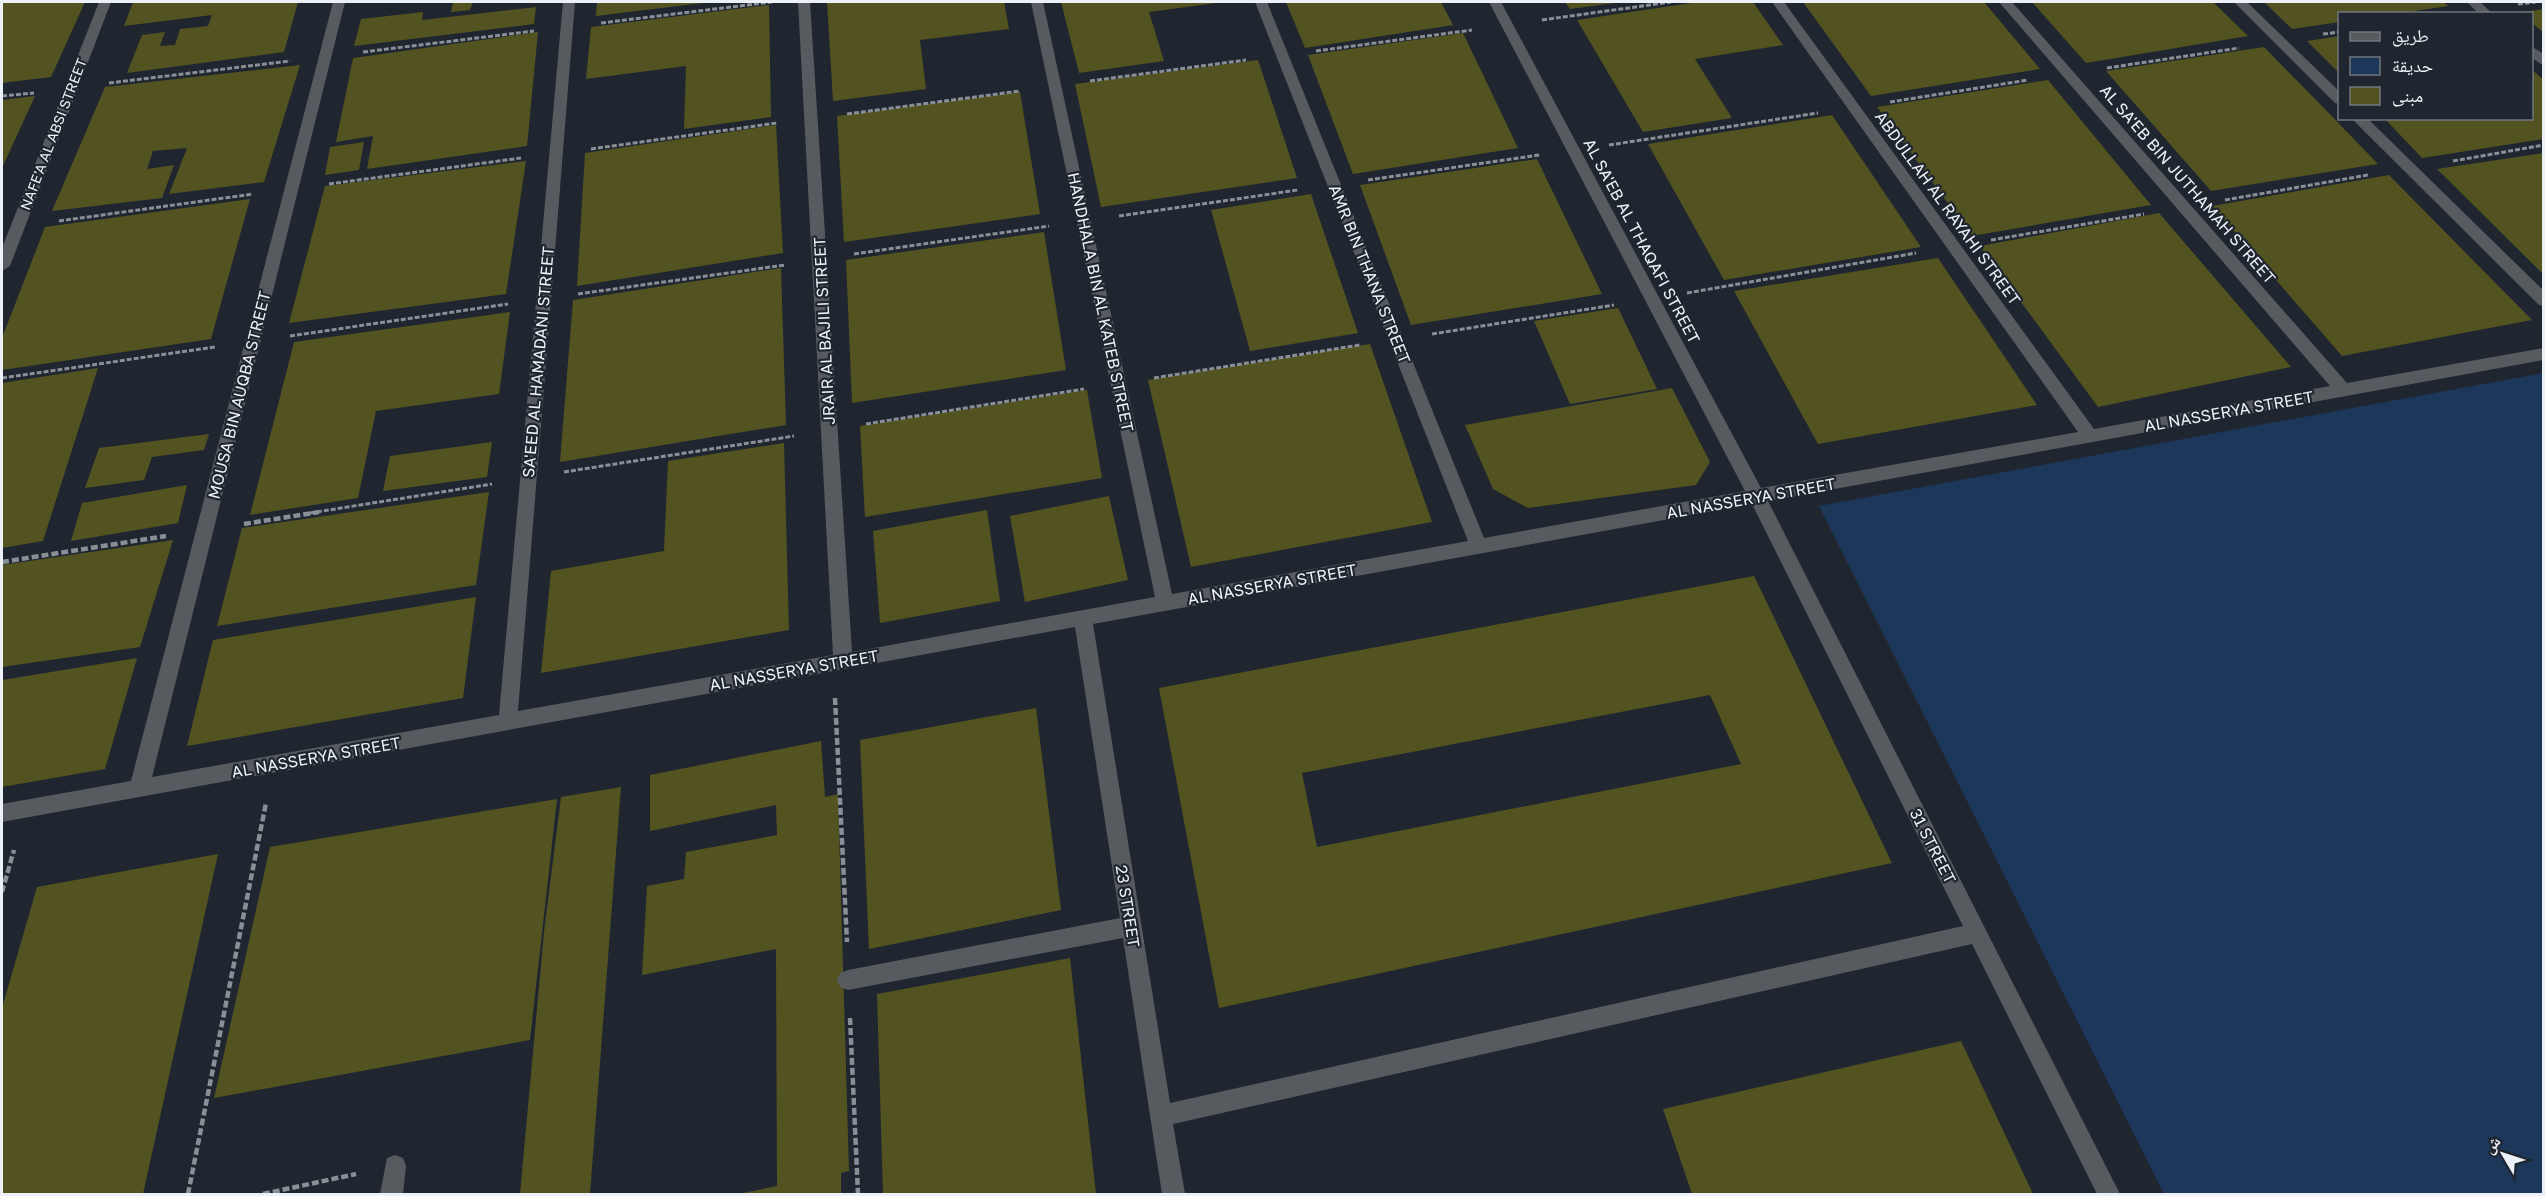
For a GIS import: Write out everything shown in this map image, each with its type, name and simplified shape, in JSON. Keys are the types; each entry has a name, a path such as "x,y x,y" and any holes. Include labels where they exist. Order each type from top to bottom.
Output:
{"street":[{"name":"NAFE'A AL ABSI STREET","path":"2,266 105,2"},
{"name":"MOUSA BIN AUQBA STREET","path":"139,789 339,2"},
{"name":"SA'EED AL HAMADANI STREET","path":"508,722 569,2"},
{"name":"JRAIR AL BAJILI STREET","path":"804,2 830,430 839,662"},
{"name":"HANDHALA BIN AL KATEB STREET","path":"1037,2 1165,603"},
{"name":"AMR BIN THANA STREET","path":"1261,2 1479,547"},
{"name":"AL SA'EB AL THAQAFI STREET","path":"1495,2 1757,496"},
{"name":"ABDULLAH AL RAYAHI STREET","path":"1778,2 2090,436"},
{"name":"AL SA'EB BIN JUTHAMAH STREET","path":"2005,2 2343,390"},
{"path":"2240,2 2338,98"},
{"path":"2473,2 2485,12"},
{"path":"2360,120 2544,301"},
{"name":"AL NASSERYA STREET","path":"2,813 2544,354"},
{"name":"31 STREET","path":"1757,496 2109,1194"},
{"name":"23 STREET","path":"1083,618 1173,1194"},
{"path":"848,980 1131,926"},
{"path":"1160,1116 1977,933"},
{"path":"391,1194 395,1166"}],"path":[{"path":"2,96 772,2"},
{"path":"2,378 1574,150 2338,32"},
{"path":"2,562 1652,298 2544,145"},
{"path":"839,662 848,980 858,1194"},
{"path":"188,1194 274,764"},
{"path":"263,1194 395,1166"}],"green space":[{"path":"2543,373 2543,1194 2164,1194 1819,506"}],"building":[{"path":"2,2 85,2 51,77 2,83"},
{"path":"133,2 298,2 284,52 127,73 142,35 165,32 160,46 175,45 180,29 208,26 212,15 124,26"},
{"path":"453,2 473,2 470,10 451,12"},
{"path":"597,2 703,2 703,3 596,16"},
{"path":"827,2 1004,2 1009,29 920,40 926,89 833,101"},
{"path":"1061,2 1216,3 1149,12 1164,61 1079,73"},
{"path":"1286,2 1441,2 1453,25 1305,48"},
{"path":"1565,2 1615,2 1615,3 1570,9"},
{"path":"1698,2 1753,2 1783,45 1695,59 1732,118 1643,132 1577,20"},
{"path":"1803,2 1984,2 2040,69 1871,96"},
{"path":"2032,2 2213,2 2248,36 2086,63"},
{"path":"2264,2 2443,2 2448,6 2408,12 2338,12 2338,22 2292,29"},
{"path":"769,5 771,117 684,129 686,66 586,79 591,27"},
{"path":"536,7 534,24 354,46 361,19 423,12 422,20"},
{"path":"2544,9 2544,33 2533,24 2533,12 2524,12"},
{"path":"538,32 527,146 367,169 373,136 336,142 353,58"},
{"path":"1463,33 1518,148 1353,174 1308,55"},
{"path":"2338,36 2338,72 2307,41"},
{"path":"2264,47 2378,164 2211,191 2106,71"},
{"path":"1258,60 1297,178 1101,207 1075,84"},
{"path":"300,65 264,182 169,194 187,148 153,151 147,169 174,165 162,198 52,211 105,87"},
{"path":"2533,71 2544,80 2544,139 2422,158 2386,120 2533,120"},
{"path":"2048,80 2151,205 1972,236 1877,107"},
{"path":"1020,92 1040,214 844,242 837,116"},
{"path":"35,96 2,168 2,100"},
{"path":"1832,115 1921,247 1724,280 1648,144"},
{"path":"776,125 783,253 577,286 585,153"},
{"path":"364,142 359,170 325,175 330,147"},
{"path":"2544,153 2544,275 2437,169"},
{"path":"1537,159 1602,294 1411,325 1360,185"},
{"path":"526,161 506,294 289,323 325,186"},
{"path":"2389,175 2532,320 2342,356 2212,206"},
{"path":"1311,194 1358,333 1250,351 1211,210"},
{"path":"250,199 211,339 2,370 2,338 45,227"},
{"path":"2159,213 2291,367 2098,407 1980,246"},
{"path":"1044,232 1066,370 852,403 846,260"},
{"path":"1938,258 2037,405 1818,444 1734,291"},
{"path":"781,268 786,425 560,462 573,300"},
{"path":"1618,308 1657,389 1570,404 1534,321"},
{"path":"510,312 499,394 376,411 358,498 250,515 294,342"},
{"path":"1370,344 1432,522 1191,567 1148,380"},
{"path":"98,368 43,541 2,548 2,383"},
{"path":"1672,388 1710,462 1696,485 1528,508 1493,489 1465,425"},
{"path":"1087,390 1102,478 865,517 860,426"},
{"path":"209,434 204,450 152,457 144,480 85,488 99,448"},
{"path":"492,442 487,477 383,491 390,456"},
{"path":"784,443 789,630 541,673 551,571 664,551 668,461"},
{"path":"187,485 178,523 71,541 82,503"},
{"path":"489,492 476,585 217,626 242,528"},
{"path":"1109,496 1128,580 1025,602 1010,516"},
{"path":"987,510 1000,601 880,623 873,531"},
{"path":"173,540 140,647 2,667 2,565"},
{"path":"1754,576 1892,863 1219,1008 1159,688","holes":["1710,695 1741,764 1317,847 1302,773"]},
{"path":"476,597 463,698 187,746 213,640"},
{"path":"137,658 105,769 2,787 2,680"},
{"path":"1036,708 1061,910 869,949 860,740"},
{"path":"821,741 825,797 838,794 849,1171 841,1173 841,1194 738,1194 777,1186 776,949 642,975 647,886 684,879 686,852 777,835 776,805 650,831 650,775"},
{"path":"621,787 590,1194 520,1194 544,932 561,797"},
{"path":"557,799 530,1040 214,1098 270,847"},
{"path":"218,854 143,1194 2,1194 2,1008 37,887"},
{"path":"1070,958 1096,1194 883,1194 877,994"},
{"path":"1961,1041 2033,1194 1692,1194 1663,1109"}]}
